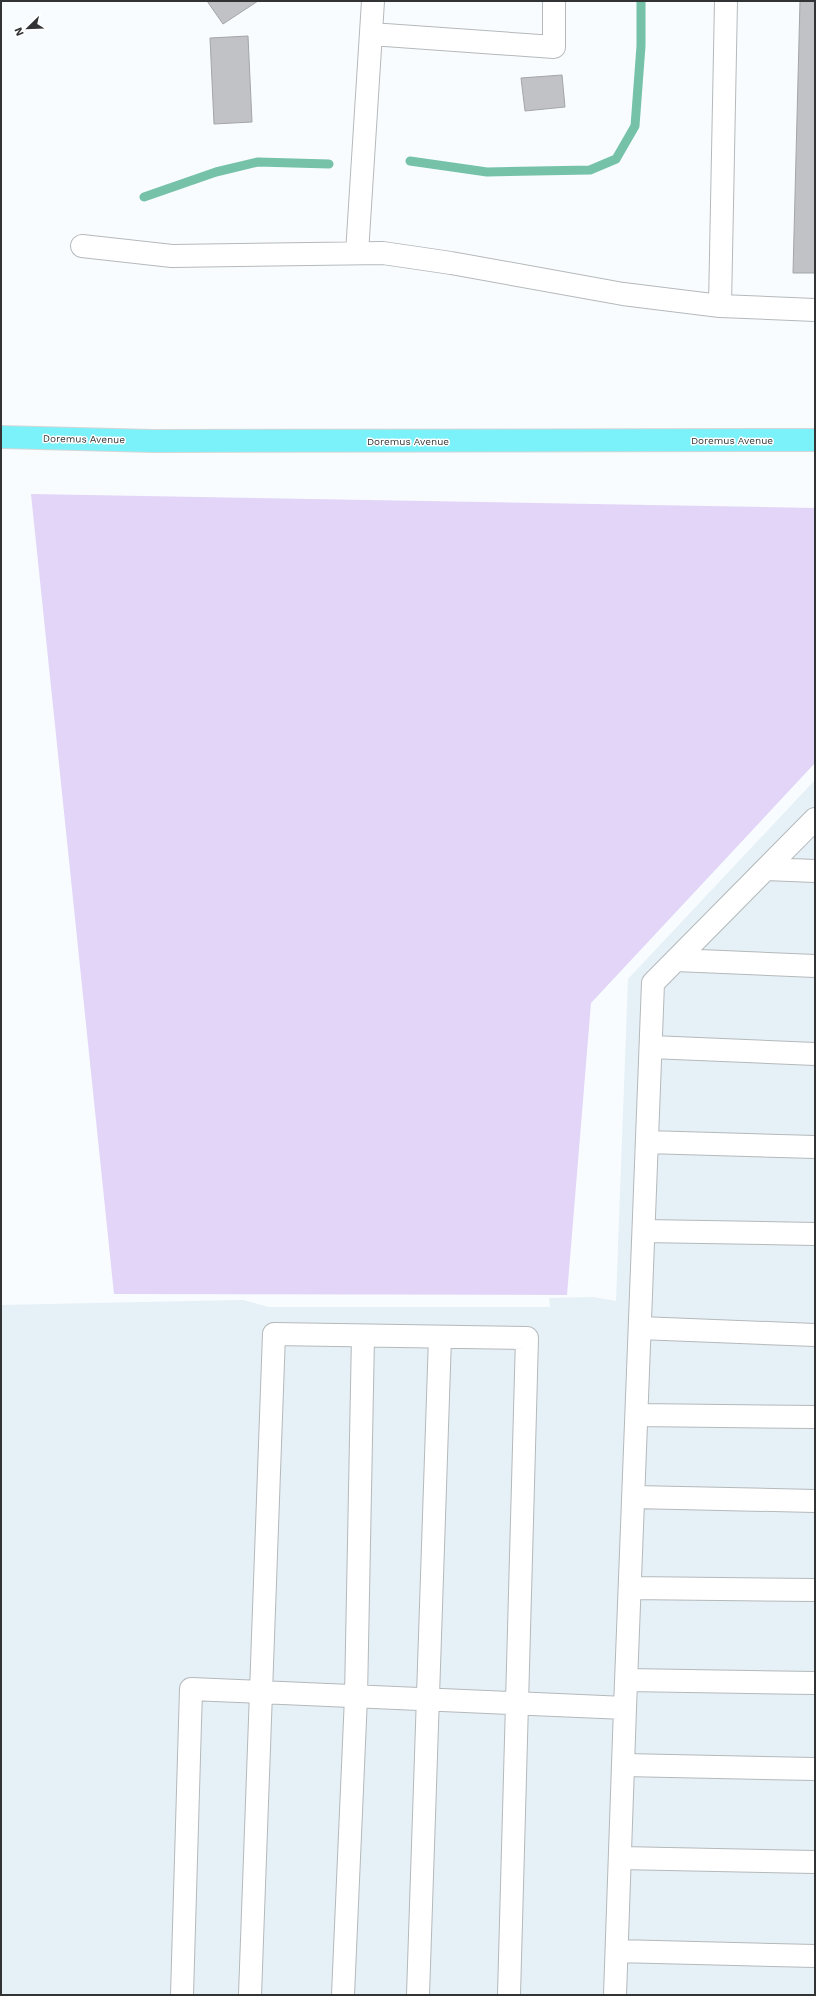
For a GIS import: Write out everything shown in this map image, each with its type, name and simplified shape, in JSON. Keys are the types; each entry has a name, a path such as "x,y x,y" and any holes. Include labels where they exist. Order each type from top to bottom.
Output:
{"main road":[{"name":"Doremus Avenue","path":"1,437 153,441 815,440"}],"lane":[{"path":"357,253 362,144 373,1"},
{"path":"371,34 554,47 554,1"},
{"path":"720,306 726,1"},
{"path":"82,246 172,256 383,253 451,263 623,294 720,306 815,310"},
{"path":"615,1995 653,983 815,819"},
{"path":"766,869 815,871"},
{"path":"676,960 815,966"},
{"path":"651,1047 815,1054"},
{"path":"647,1142 815,1147"},
{"path":"644,1231 815,1234"},
{"path":"640,1328 815,1334"},
{"path":"250,1995 274,1334 527,1338 509,1995"},
{"path":"343,1995 356,1697 363,1336"},
{"path":"418,1995 440,1337"},
{"path":"637,1415 815,1418"},
{"path":"634,1496 815,1501"},
{"path":"630,1588 815,1590"},
{"path":"627,1680 815,1683"},
{"path":"182,1995 191,1689 625,1708"},
{"path":"624,1765 815,1770"},
{"path":"620,1858 815,1862"},
{"path":"617,1951 815,1956"}],"shaded area":[{"path":"31,494 815,508 815,763 591,1003 567,1295 114,1294"},
{"path":"815,780 815,1995 1,1995 1,1305 243,1300 269,1307 550,1307 549,1298 593,1297 616,1301 628,979"}],"building":[{"path":"207,1 258,1 223,24"},
{"path":"800,1 815,1 815,273 793,273"},
{"path":"248,36 252,122 214,124 210,38"},
{"path":"562,75 565,107 525,111 521,78"}],"waterway":[{"path":"410,161 487,172 590,170 616,159 635,126 641,46 641,1"},
{"path":"144,197 216,172 258,162 329,164"}]}
